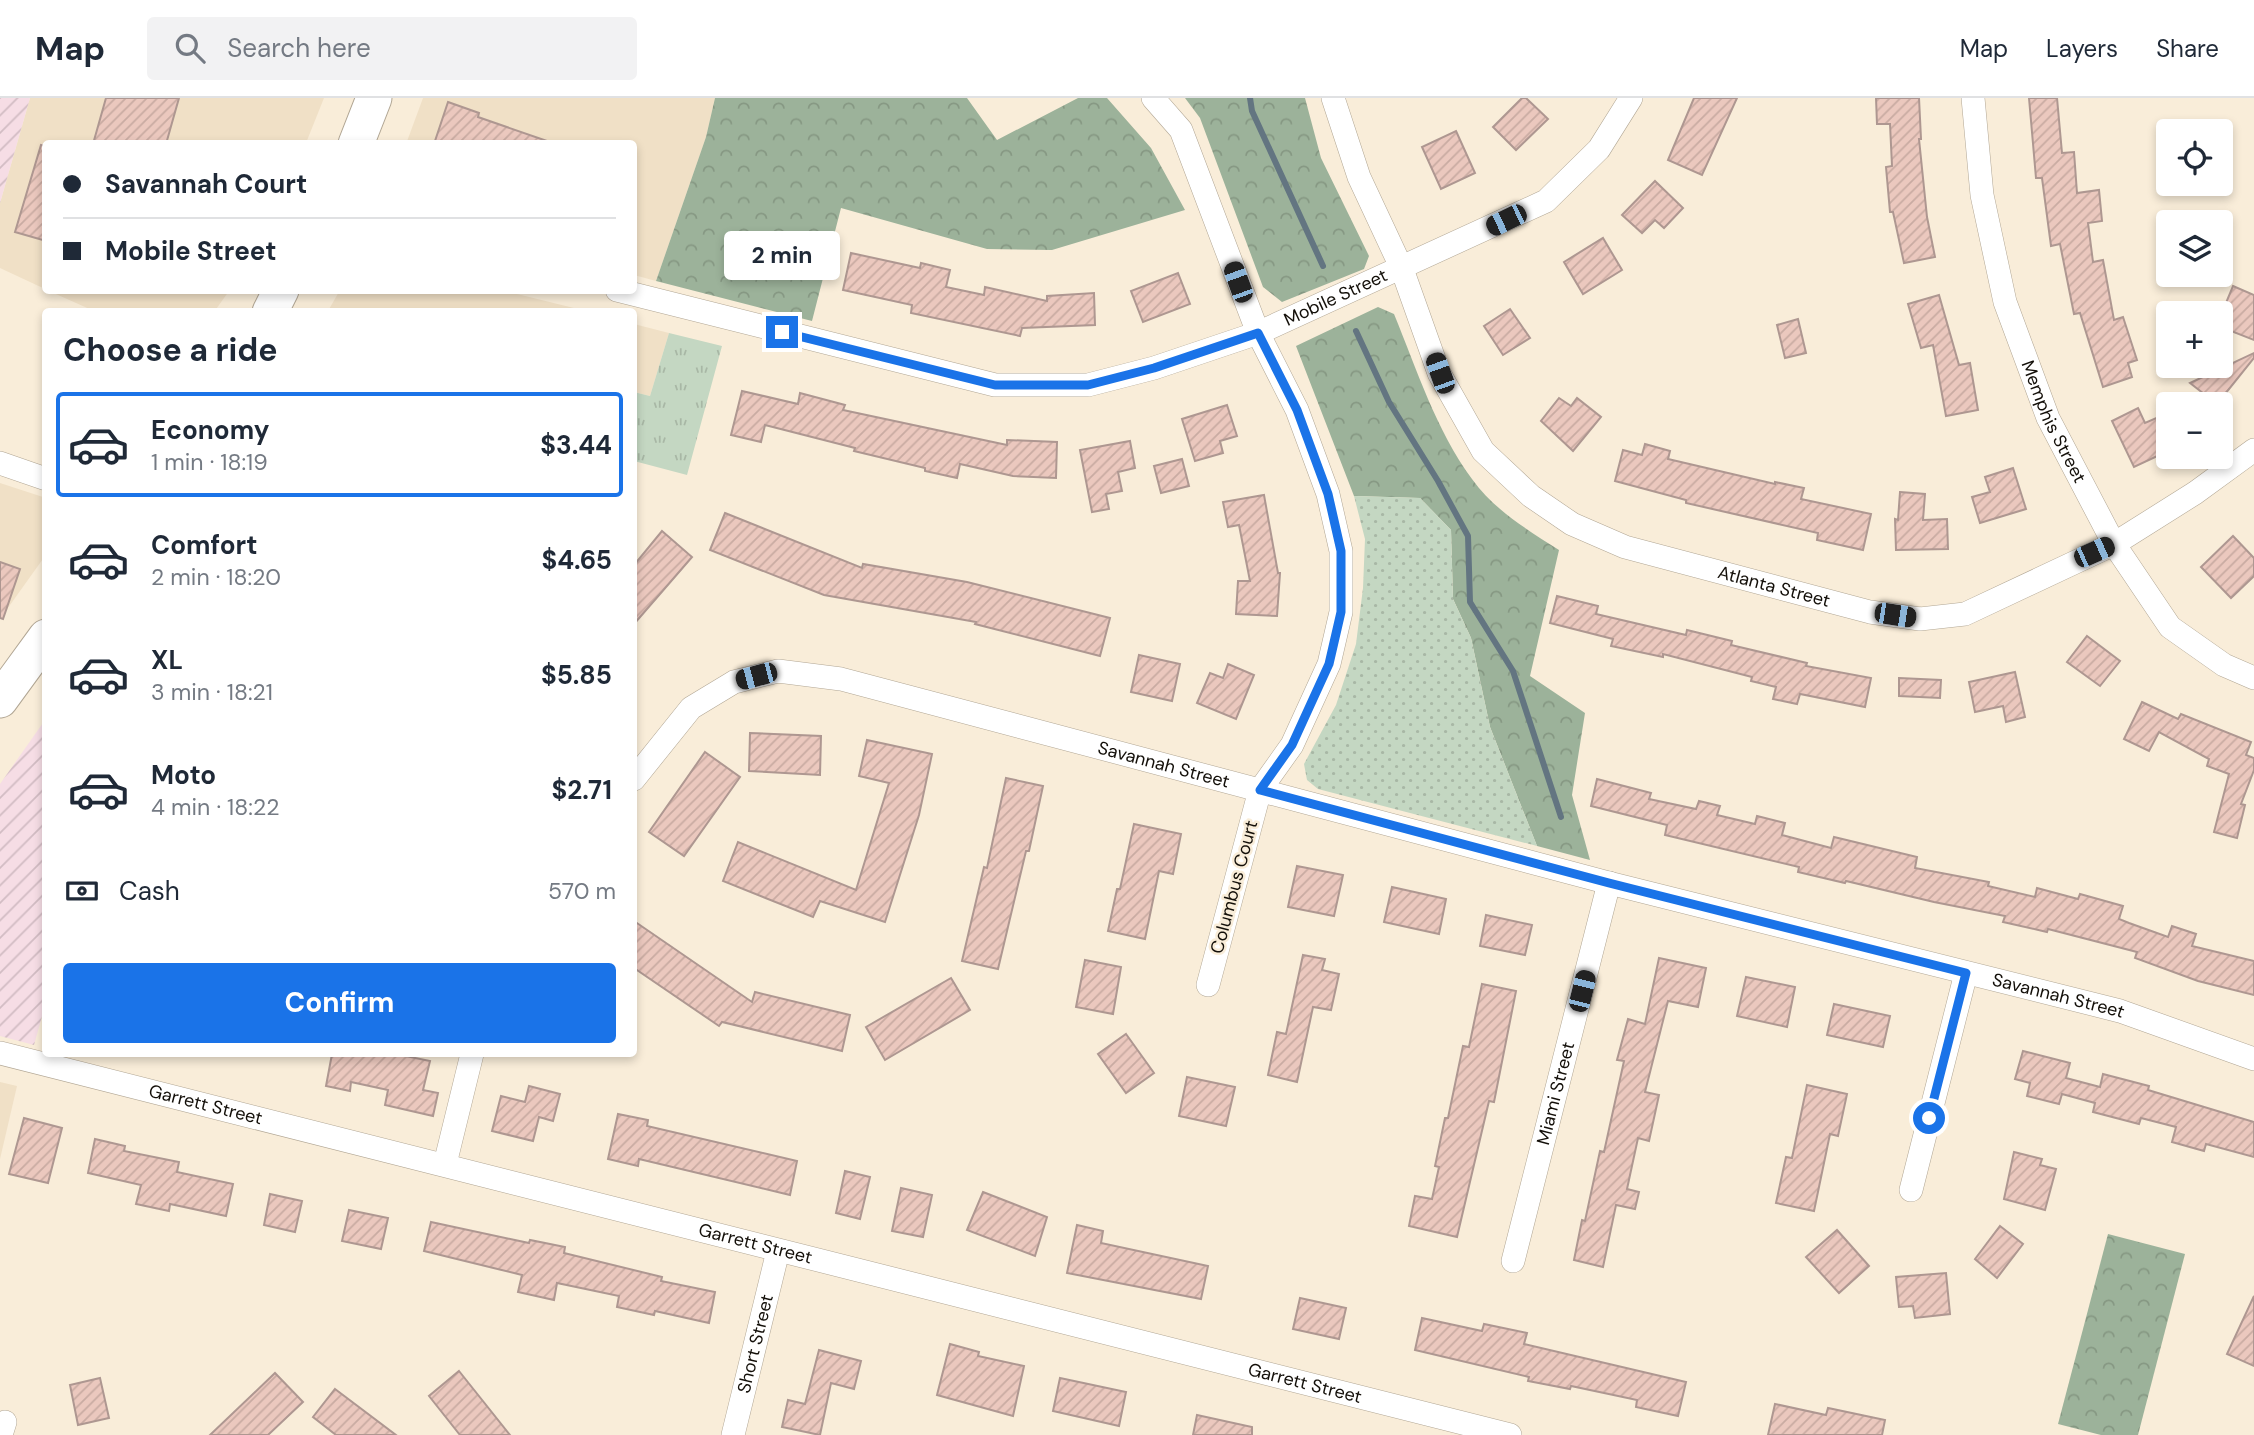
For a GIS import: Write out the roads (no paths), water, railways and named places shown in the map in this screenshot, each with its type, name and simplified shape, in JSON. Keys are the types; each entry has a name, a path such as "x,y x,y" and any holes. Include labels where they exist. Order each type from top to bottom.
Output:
{"main road":[{"path":"358,140 374,98"},
{"path":"0,700 42,642"}],"street":[{"path":"1153,98 1181,130 1258,333 1297,410 1328,494 1341,551 1341,612 1329,664 1292,745 1260,790"},
{"name":"Atlanta Street","path":"1334,98 1359,177 1402,269 1440,373 1483,451 1531,496 1572,524 1625,547 1870,612 1920,619 1965,614 2114,544 2195,494 2254,450"},
{"name":"Mobile Street","path":"633,294 995,385 1088,385 1154,368 1258,333 1546,201 1599,149 1632,98"},
{"name":"Memphis Street","path":"1973,98 1982,195 2006,302 2048,418 2114,544 2170,627 2224,665 2254,678"},
{"path":"0,463 42,479"},
{"name":"Savannah Street","path":"637,775 691,708 734,682 778,671 841,679 1609,883 2120,1011 2254,1059"},
{"name":"Columbus Court","path":"1208,985 1260,790"},
{"name":"Miami Street","path":"1513,1261 1609,883"},
{"path":"1911,1190 1966,973"},
{"name":"Garrett Street","path":"0,1053 1510,1435"},
{"path":"445,1164 471,1057"},
{"name":"Short Street","path":"733,1435 778,1251"}],"waterway":[{"path":"1250,98 1252,111 1323,266"},
{"path":"1356,331 1389,402 1468,536 1470,602 1513,671 1561,817"}]}
